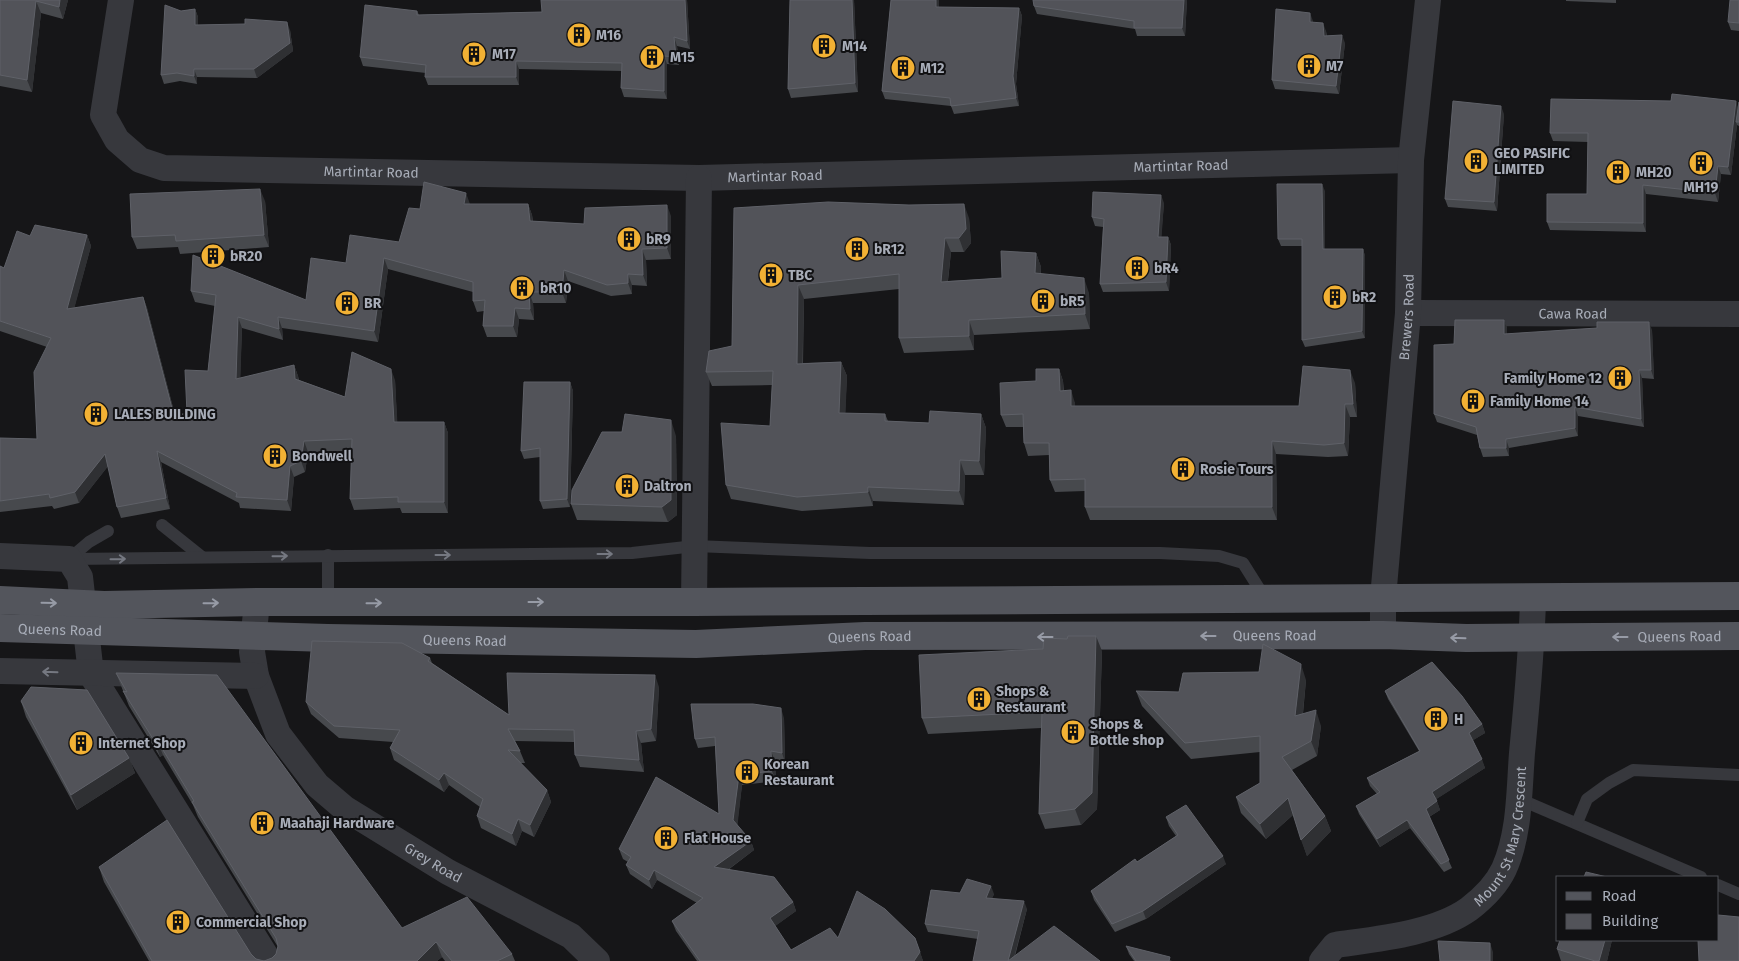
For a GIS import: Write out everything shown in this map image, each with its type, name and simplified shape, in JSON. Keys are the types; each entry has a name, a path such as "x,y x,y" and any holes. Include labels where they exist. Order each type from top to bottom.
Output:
{"main road":[{"name":"Queens Road","path":"0,600 104,605 257,602 694,602 1739,596"},
{"name":"Queens Road","path":"0,628 253,636 696,644 865,636 1383,635 1466,638 1739,636"}],"street":[{"name":"Martintar Road","path":"121,0 103,115 117,140 140,160 164,168 699,178 1411,160"},
{"name":"Brewers Road","path":"1383,635 1384,598 1408,314 1411,160 1428,0"},
{"path":"694,602 699,178"},
{"name":"Cawa Road","path":"1408,314 1739,314"},
{"path":"0,556 69,559 80,577 91,674 269,961"},
{"name":"Mount St Mary Crescent","path":"1322,961 1334,945 1378,939 1440,924 1469,909 1490,890 1503,871 1516,830 1532,637 1533,598"},
{"name":"Grey Road","path":"257,602 252,652 256,676 278,734 317,785 344,808 448,872 571,936 597,961"},
{"path":"0,671 256,676"}],"lane":[{"path":"162,525 202,557"},
{"path":"69,559 89,542 108,531"},
{"path":"69,559 632,553 695,546 870,553 1151,553 1219,556 1243,563 1266,598"},
{"path":"328,555 328,603"},
{"path":"1577,824 1587,800 1609,783 1633,770 1739,776"},
{"path":"1519,799 1699,876"},
{"path":"1719,885 1739,894"}],"building":[{"path":"0,0 60,0 59,7 36,1 27,80 0,75"},
{"path":"541,0 685,0 687,41 674,37 676,57 664,56 664,91 621,88 622,63 516,61 516,77 425,77 426,65 360,57 365,5 417,11 417,15 542,12"},
{"name":"M14","path":"790,0 852,0 855,83 788,89"},
{"path":"891,0 936,0 936,7 1019,8 1013,76 1016,98 951,106 950,98 882,91"},
{"path":"1033,0 1184,0 1182,28 1134,28 1134,21 1034,6"},
{"path":"1730,0 1739,0 1739,23 1728,22"},
{"path":"165,5 181,11 195,9 195,25 245,24 245,19 287,22 290,43 254,69 194,69 194,76 177,73 161,75"},
{"name":"M7","path":"1276,9 1310,13 1310,22 1323,23 1324,36 1342,35 1336,86 1272,80"},
{"path":"1672,94 1736,101 1728,167 1718,166 1715,193 1643,185 1643,223 1547,222 1547,194 1587,194 1588,133 1550,133 1551,99 1671,101"},
{"name":"GEO PASIFIC LIMITED","path":"1453,101 1501,106 1494,202 1445,199"},
{"path":"1739,102 1739,122 1736,122"},
{"path":"424,182 466,193 464,204 528,204 530,221 584,224 585,208 667,205 667,248 642,249 643,275 628,274 628,283 607,285 564,270 562,292 529,292 530,309 515,308 513,326 483,326 485,300 473,301 473,282 384,258 374,331 278,317 279,329 238,317 236,379 294,365 295,379 345,397 352,352 391,369 394,422 444,422 444,502 398,502 398,497 350,499 352,439 304,441 301,461 290,466 287,500 236,497 237,493 157,451 166,498 117,507 105,454 75,492 50,498 49,494 0,501 0,438 37,439 34,372 51,338 0,321 0,266 4,268 17,231 30,236 35,225 87,235 67,309 143,297 174,416 187,413 185,370 208,371 216,295 191,291 193,255 306,300 311,258 346,263 350,235 399,242 409,208 420,209"},
{"path":"1277,184 1322,184 1323,249 1363,249 1362,331 1302,340 1302,239 1278,239"},
{"path":"260,189 264,235 176,241 175,235 132,237 130,194"},
{"name":"bR4","path":"1093,192 1161,195 1158,237 1168,237 1166,282 1100,284 1104,219 1092,217"},
{"path":"828,202 909,205 964,204 966,229 959,238 945,238 941,282 1002,278 1001,251 1036,253 1035,273 1084,278 1085,314 969,320 969,336 899,338 899,274 798,285 797,364 841,362 839,413 885,414 885,421 929,423 930,411 981,414 979,461 960,460 959,491 868,487 868,492 797,497 726,485 721,423 770,426 773,371 706,372 709,351 732,346 734,208"},
{"path":"1455,320 1504,320 1504,334 1597,328 1597,322 1649,322 1651,370 1639,370 1641,419 1575,407 1575,428 1506,439 1506,448 1480,448 1476,427 1434,414 1434,345 1454,344"},
{"path":"1303,366 1350,370 1353,404 1345,404 1344,443 1324,445 1272,441 1272,507 1085,507 1085,479 1050,480 1049,443 1024,443 1023,414 1001,415 1000,383 1036,381 1036,369 1059,369 1060,391 1071,390 1071,406 1299,406"},
{"path":"524,382 570,382 567,499 540,501 540,448 521,451"},
{"name":"Daltron","path":"625,414 671,420 671,500 662,507 571,504 572,490 602,432 622,432"},
{"path":"1068,636 1096,636 1092,793 1075,809 1039,814 1042,712 922,718 919,655 1043,649 1044,638 1067,639"},
{"path":"312,641 402,643 430,658 428,661 509,715 507,673 655,675 651,729 636,731 639,760 575,755 574,730 508,729 520,751 508,750 547,790 530,825 518,819 512,834 477,816 483,799 444,773 439,780 390,748 400,730 334,726 306,702"},
{"path":"1263,644 1301,664 1295,716 1316,710 1311,741 1282,757 1325,816 1301,840 1288,798 1260,824 1236,797 1260,783 1260,736 1185,743 1136,691 1179,692 1183,673 1259,672"},
{"path":"1432,662 1462,696 1482,724 1469,733 1482,759 1432,792 1437,801 1426,809 1449,860 1441,864 1407,820 1377,839 1356,806 1380,792 1367,778 1420,751 1385,691"},
{"name":"Maahaji Hardware","path":"116,673 217,675 402,928 467,897 512,954 497,961 452,961 436,942 417,961 264,961 276,954 278,946 276,938 192,802 194,801 157,740 155,742 123,691 127,692"},
{"name":"Internet Shop","path":"31,687 87,690 129,758 71,795 21,701"},
{"path":"691,704 753,704 781,708 782,753 771,751 772,771 739,775 733,820 751,841 714,867 774,877 793,902 770,918 791,950 830,928 838,938 857,891 885,909 915,938 920,952 914,961 700,961 672,921 703,898 654,870 649,880 626,865 631,857 619,849 656,777 719,814 715,737 695,739"},
{"path":"1186,805 1223,856 1143,911 1112,924 1091,891 1135,859 1137,862 1178,835 1166,817"},
{"name":"Commercial Shop","path":"167,820 251,954 256,959 264,961 152,961 99,867"},
{"path":"1586,872 1603,876 1584,876"},
{"path":"967,879 991,886 986,898 1024,901 1008,961 973,961 979,931 925,924 931,890 960,893"},
{"path":"1719,915 1739,917 1739,961 1699,961 1698,941 1719,941"},
{"path":"1054,926 1100,961 1008,961"},
{"path":"1438,941 1490,943 1490,961 1440,961"},
{"path":"1560,941 1605,941 1599,961 1557,949"},
{"path":"1126,946 1170,957 1169,961 1136,961"}],"place":[{"name":"M16","path":"579,35"},
{"name":"M14","path":"824,46"},
{"name":"M17","path":"474,54"},
{"name":"M15","path":"652,57"},
{"name":"M7","path":"1309,66"},
{"name":"M12","path":"903,68"},
{"name":"GEO PASIFIC LIMITED","path":"1476,161"},
{"name":"MH19","path":"1701,163"},
{"name":"MH20","path":"1618,172"},
{"name":"bR9","path":"629,239"},
{"name":"bR12","path":"857,249"},
{"name":"bR20","path":"213,256"},
{"name":"bR4","path":"1137,268"},
{"name":"TBC","path":"771,275"},
{"name":"bR10","path":"522,288"},
{"name":"bR2","path":"1335,297"},
{"name":"bR5","path":"1043,301"},
{"name":"BR","path":"347,303"},
{"name":"Family Home 12","path":"1620,378"},
{"name":"Family Home 14","path":"1473,401"},
{"name":"LALES BUILDING","path":"96,414"},
{"name":"Bondwell","path":"275,456"},
{"name":"Rosie Tours","path":"1183,469"},
{"name":"Daltron","path":"627,486"},
{"name":"Shops & Restaurant","path":"979,699"},
{"name":"H","path":"1436,719"},
{"name":"Shops & Bottle shop","path":"1073,732"},
{"name":"Internet Shop","path":"81,743"},
{"name":"Korean Restaurant","path":"747,772"},
{"name":"Maahaji Hardware","path":"262,823"},
{"name":"Flat House","path":"666,838"},
{"name":"Commercial Shop","path":"178,922"}]}
